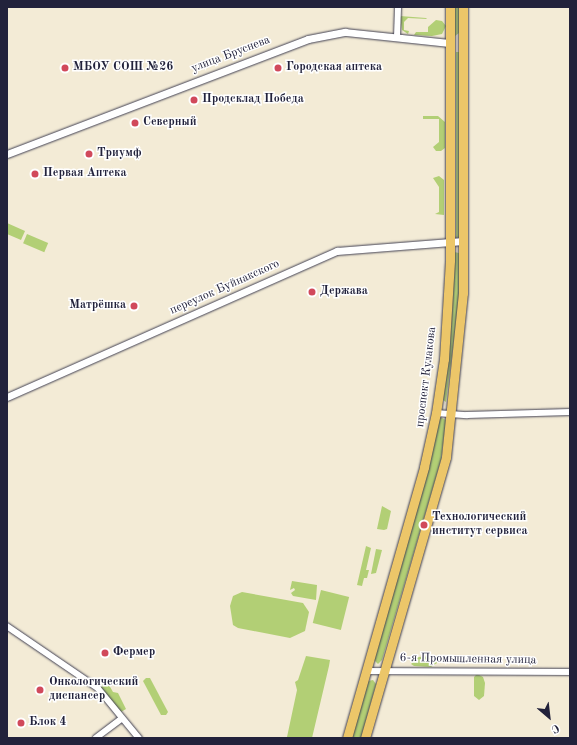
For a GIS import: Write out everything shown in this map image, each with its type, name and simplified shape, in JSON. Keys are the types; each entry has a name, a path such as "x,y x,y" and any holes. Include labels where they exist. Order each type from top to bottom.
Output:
{"main road":[{"name":"проспект Кулакова","path":"347,738 424,467 436,413 446,339 450,241 450,7"},
{"path":"365,738 383,670 435,501 446,457 462,313 463,7"},
{"path":"450,43 463,44"}],"street":[{"path":"397,37 398,7"},
{"name":"улица Бруснева","path":"7,154 308,39 345,32 450,43"},
{"name":"переулок Буйнакского","path":"7,397 337,251 435,245 450,241 463,241"},
{"path":"436,413 570,412"},
{"path":"7,626 98,688 121,719 139,738"},
{"name":"6-я Промышленная улица","path":"366,671 570,672"},
{"path":"96,738 121,719"}],"green space":[{"path":"453,7 459,7 459,33 455,36"},
{"path":"400,16 427,19 408,18 404,22 404,30 409,31 408,34 402,30"},
{"path":"436,20 442,21 446,26 442,34 432,36 414,35 416,32 428,32 428,27"},
{"path":"456,52 461,52 459,237 456,238"},
{"path":"423,116 438,116 445,122 445,148 441,151 436,151 433,147 439,142 439,119 423,119"},
{"path":"439,176 444,180 444,215 435,214 439,212 439,187 433,178"},
{"path":"7,223 25,231 21,240 7,234"},
{"path":"27,234 48,243 44,252 23,243"},
{"path":"454,252 459,253 459,301 446,402 443,400 448,356"},
{"path":"440,417 446,420 441,460 382,660 378,664 374,660"},
{"path":"382,506 391,511 387,529 384,530 377,529"},
{"path":"366,546 371,548 366,570 369,570 367,578 364,578 362,586 357,585"},
{"path":"376,549 382,550 376,573 371,574"},
{"path":"292,581 317,585 316,600 293,596 291,593 295,590 294,588 290,590"},
{"path":"321,590 349,597 341,630 313,623"},
{"path":"242,592 303,603 309,612 305,631 290,638 238,628 233,625 230,606 233,596"},
{"path":"306,656 330,660 329,666 312,738 290,738 287,737 297,690 295,682 298,680"},
{"path":"433,656 437,663 431,667 414,666 411,664 418,657"},
{"path":"477,674 483,677 485,683 484,696 479,700 474,696 474,677"},
{"path":"146,678 150,678 168,712 166,715 161,715 143,681"},
{"path":"106,680 113,692 118,693 126,709 121,712 99,687 100,681"},
{"path":"373,680 376,684 361,738 351,738 368,681"}],"place":[{"name":"МБОУ СОШ №26","path":"65,68"},
{"name":"Городская аптека","path":"278,68"},
{"name":"Продсклад Победа","path":"194,100"},
{"name":"Северный","path":"135,123"},
{"name":"Триумф","path":"89,154"},
{"name":"Первая Аптека","path":"35,174"},
{"name":"Держава","path":"312,292"},
{"name":"Матрёшка","path":"134,306"},
{"name":"Технологический институт сервиса","path":"424,525"},
{"name":"Фермер","path":"105,653"},
{"name":"Онкологический диспансер","path":"40,690"},
{"name":"Блок 4","path":"21,723"}]}
